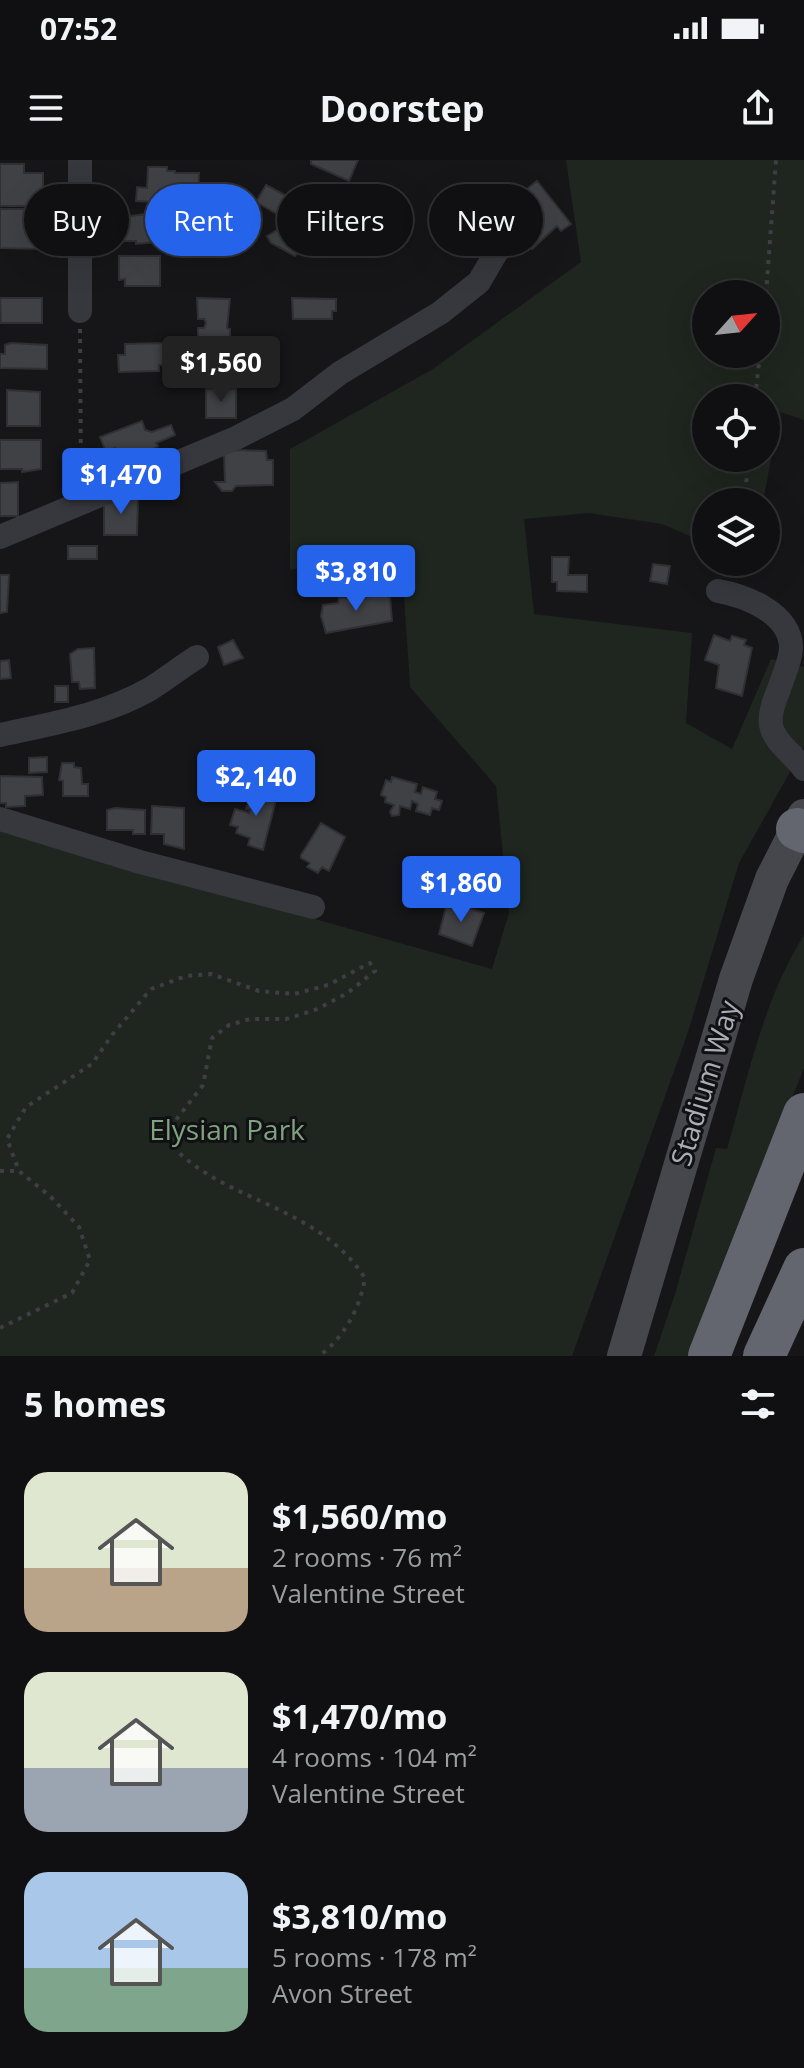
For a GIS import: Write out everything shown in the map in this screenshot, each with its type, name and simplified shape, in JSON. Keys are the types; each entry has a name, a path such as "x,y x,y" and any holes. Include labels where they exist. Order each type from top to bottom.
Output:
{"highway":[{"path":"709,1356 804,1114"},
{"path":"764,1356 804,1269"}],"main road":[{"name":"Stadium Way","path":"624,1356 736,979 772,879 802,826"}],"street":[{"path":"80,160 80,311"},
{"path":"0,537 236,438 293,409 340,373 440,313 479,282 494,256"},
{"path":"718,591 735,594 762,606 785,631 791,647 772,711 771,725 778,740 804,769"},
{"path":"0,735 116,704 149,689 197,657"},
{"path":"0,819 140,862 313,907"}],"path":[{"path":"767,280 776,160"},
{"path":"80,311 81,503"},
{"path":"0,1328 72,1293 90,1260 79,1227 51,1197 19,1171 7,1139 26,1107 92,1064 151,989 186,976 211,974 259,991 294,994 328,985 370,963 375,971 364,982 315,1010 286,1019 250,1019 229,1025 212,1038 203,1085 176,1120 175,1149 191,1164 277,1207 339,1246 365,1278 361,1300 346,1327 319,1356"},
{"path":"0,1171 19,1171"}],"green space":[{"name":"Elysian Park","path":"566,160 804,160 804,420 780,412 780,384 692,384 692,472 769,472 766,488 692,488 692,537 662,524 589,513 524,519 534,614 692,633 686,723 732,749 771,659 804,667 804,747 739,863 688,1032 572,1356 0,1356 0,830 492,969 509,913 496,786 410,687 401,549 290,570 290,449 433,369 581,262"},
{"path":"804,935 804,1068 702,1322 692,1356 654,1356 675,1294 716,1148 727,1149 768,1011"}],"building":[{"path":"311,160 358,160 349,181 311,164"},
{"path":"0,164 24,164 24,173 43,173 43,184 24,184 24,206 0,206"},
{"path":"148,167 167,167 167,171 175,173 199,173 199,184 147,184"},
{"path":"266,185 277,191 277,214 261,205 261,194"},
{"path":"137,187 145,188 145,202 136,201"},
{"path":"543,189 571,224 561,231 557,226 543,239"},
{"path":"0,209 24,209 24,249 0,248"},
{"path":"145,214 145,243 129,241 129,216"},
{"path":"277,230 277,246 271,243 267,236"},
{"path":"119,256 160,256 160,286 125,286 125,279 119,280"},
{"path":"0,298 42,298 42,323 1,323"},
{"path":"197,298 230,299 227,328 230,329 230,342 198,342 198,328 204,328 206,323 204,319 198,319"},
{"path":"292,298 336,299 336,311 332,311 332,319 293,319"},
{"path":"167,343 168,365 159,365 159,371 119,372 118,355 125,355 125,344"},
{"path":"5,345 47,345 47,369 0,368 0,354 5,354"},
{"path":"206,389 236,389 236,418 206,418"},
{"path":"7,390 40,392 40,426 7,426"},
{"path":"142,421 145,430 152,432 171,425 175,435 156,443 158,446 149,451 125,460 129,469 113,477 108,466 121,461 115,448 106,452 100,437"},
{"path":"0,440 41,440 41,469 22,472 22,469 0,469"},
{"path":"266,451 267,460 273,460 273,485 236,486 232,491 222,491 215,482 225,482 224,453"},
{"path":"18,482 18,516 0,516 0,483"},
{"path":"104,497 138,497 137,535 104,535"},
{"path":"68,546 97,546 97,559 68,559"},
{"path":"552,557 569,557 568,575 587,575 587,592 557,591 557,582 552,582"},
{"path":"653,564 670,566 667,584 650,581"},
{"path":"0,575 9,575 7,612 0,613"},
{"path":"390,597 392,621 326,633 321,616 323,605 338,603 339,598"},
{"path":"714,635 730,641 732,636 746,640 744,645 752,648 742,696 716,688 719,665 705,660"},
{"path":"233,640 243,658 224,665 218,647"},
{"path":"94,648 95,688 80,689 79,682 72,682 70,654 78,649"},
{"path":"9,660 11,678 0,679 0,661"},
{"path":"55,686 68,686 68,702 55,702"},
{"path":"47,757 47,772 29,773 29,758"},
{"path":"62,763 74,763 74,767 81,768 82,784 88,784 88,796 63,796 63,781 59,780"},
{"path":"0,776 42,777 43,795 25,796 25,806 6,807 6,803 0,803"},
{"path":"392,777 417,784 415,792 421,794 423,787 437,792 435,799 442,801 439,810 432,808 430,815 416,811 418,804 412,801 410,809 400,806 399,815 392,816 390,812 394,805 385,802 386,797 381,795 386,780 391,782"},
{"path":"258,786 278,792 263,850 248,845 250,838 236,833 238,827 230,825 235,809 249,813 250,810 246,809 248,802 252,803"},
{"path":"152,806 184,808 184,849 164,844 164,834 151,834"},
{"path":"107,810 145,810 145,834 133,834 133,830 107,830"},
{"path":"321,823 345,837 329,871 322,867 318,873 307,867 310,863 301,855"},
{"path":"452,903 484,913 472,946 439,934 446,907 450,908"}]}
